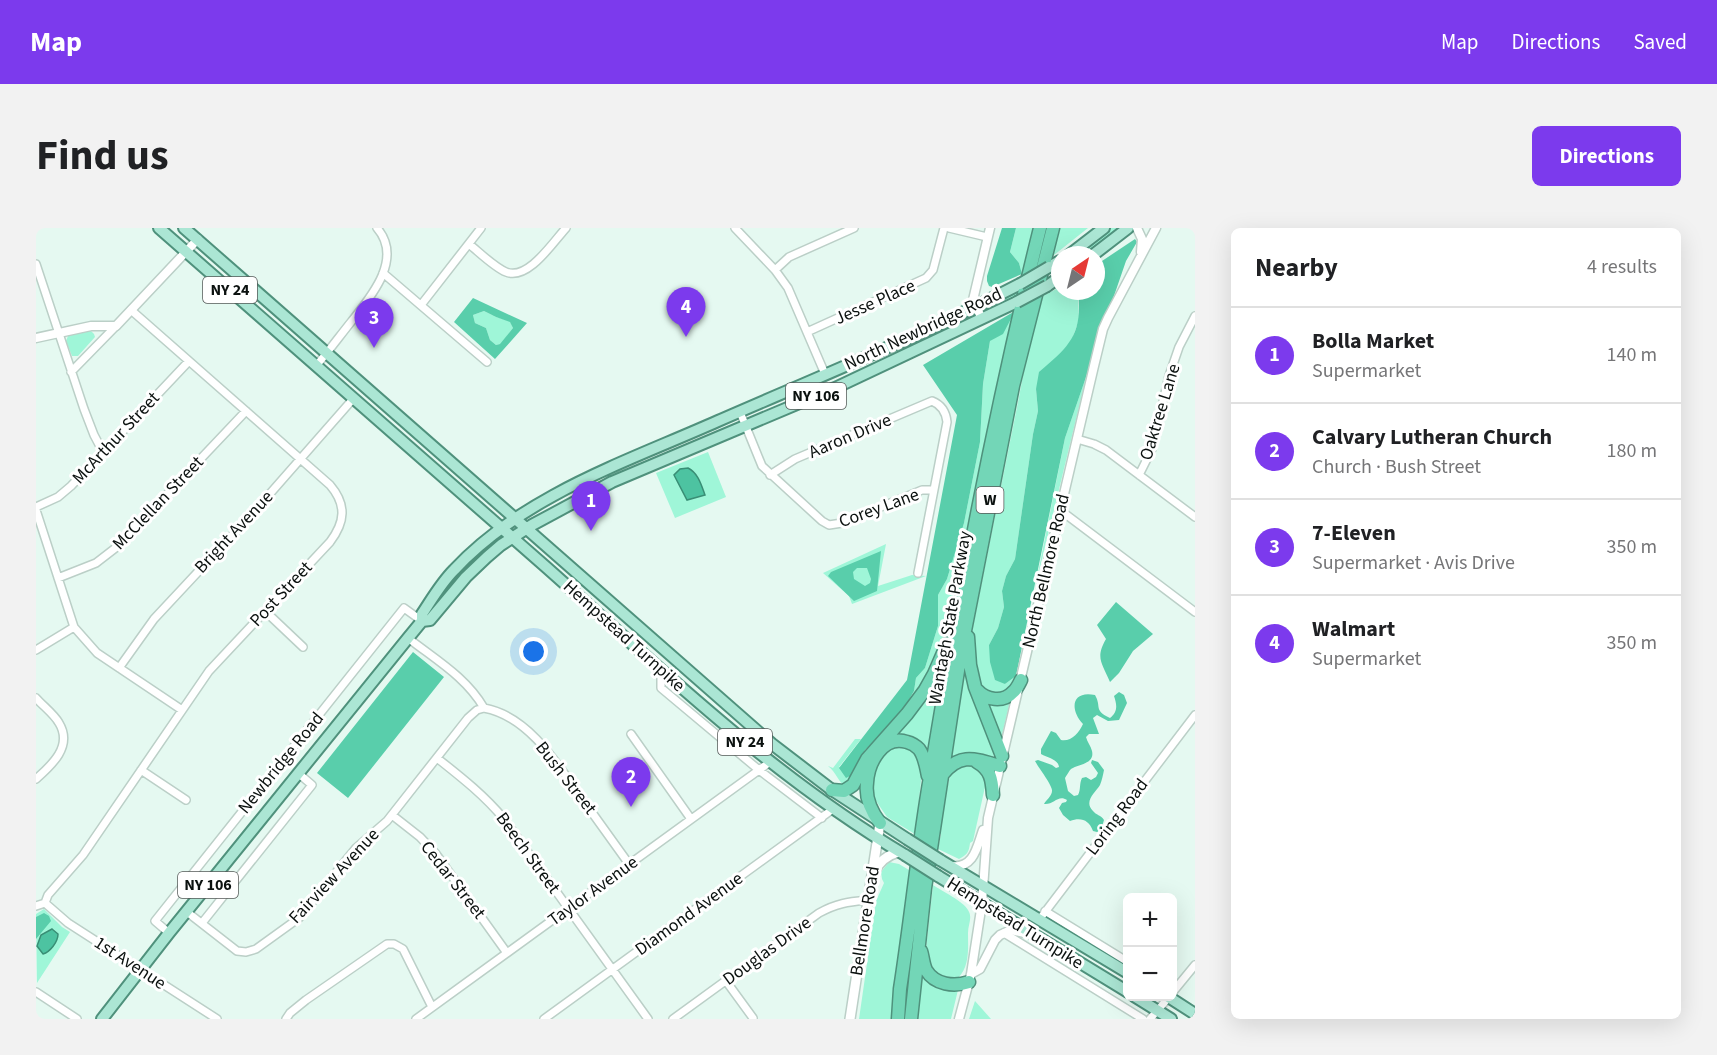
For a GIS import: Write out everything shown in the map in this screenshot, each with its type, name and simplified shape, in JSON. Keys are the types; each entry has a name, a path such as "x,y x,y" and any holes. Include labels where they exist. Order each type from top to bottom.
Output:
{"highway":[{"name":"Wantagh State Parkway","path":"911,1019 919,940 961,651 962,622 1001,395 1040,228"},
{"name":"Wantagh State Parkway","path":"896,1019 929,781 1013,387 1053,228"},
{"path":"942,775 952,763 971,758 1001,761 975,687 962,622"},
{"path":"832,790 842,791 852,787 867,759 916,701 934,674 962,622"},
{"path":"975,687 984,696 998,699 1011,694 1021,680"},
{"path":"880,823 872,812 866,785 870,767 879,751 895,740 912,744 919,749 924,758 929,781"},
{"path":"971,758 984,766 990,774 993,795"},
{"path":"919,940 924,967 936,980 948,985 960,985 970,978"}],"main road":[{"name":"Hempstead Turnpike","path":"159,228 711,714 770,762 833,809 877,838 1123,989"},
{"name":"Hempstead Turnpike","path":"184,228 772,744 880,823 983,886 1042,915 1123,970"},
{"path":"1081,246 1104,228"},
{"path":"1105,246 1128,228"},
{"name":"North Newbridge Road","path":"502,528 515,518 580,482 976,307 1051,266"},
{"name":"North Newbridge Road","path":"527,528 612,482 835,388 982,319 1051,283"},
{"path":"666,444 670,457"},
{"name":"Newbridge Road","path":"102,1019 422,621 422,614 449,576 473,551 502,528"},
{"name":"Newbridge Road","path":"422,621 430,620 466,577 487,557 527,528"},
{"path":"711,714 762,748 768,749 772,744"},
{"name":"Bellmore Road","path":"850,1019 880,823"},
{"path":"870,883 881,861 890,855 902,854"},
{"path":"1177,999 1195,1014"},
{"path":"1139,1001 1154,1015 1171,1019"}],"street":[{"path":"421,305 481,228"},
{"path":"469,244 504,271 516,274 531,267 566,228"},
{"path":"735,228 775,270 793,298 825,374"},
{"path":"775,270 789,257 854,228"},
{"name":"Jesse Place","path":"807,332 926,278 933,270 944,228"},
{"path":"949,228 987,237"},
{"path":"982,319 973,300 990,228"},
{"name":"North Bellmore Road","path":"1137,228 1142,239 1142,252 1137,264"},
{"name":"North Bellmore Road","path":"983,886 987,818 1103,329 1156,228"},
{"path":"316,366 379,284 386,263 386,249 380,229"},
{"path":"71,372 198,240"},
{"path":"36,264 71,372 103,452"},
{"path":"383,273 487,362"},
{"name":"Post Street","path":"45,903 48,895 83,855 209,671 330,542 341,525 342,509 337,493 130,310"},
{"name":"Oaktree Lane","path":"1139,475 1152,449 1169,376 1179,347 1195,316"},
{"path":"36,338 91,326 116,326"},
{"name":"McArthur Street","path":"36,508 64,492 189,361"},
{"name":"Bright Avenue","path":"119,668 154,619 253,513 353,399"},
{"name":"Aaron Drive","path":"770,475 795,459 932,401 944,410 947,422 933,490"},
{"name":"McClellan Street","path":"58,578 96,563 118,546 246,411"},
{"name":"Corey Lane","path":"740,412 762,466 829,525 842,523 922,490 933,490"},
{"path":"1077,439 1106,450 1195,517"},
{"path":"918,573 933,490"},
{"path":"36,508 74,627 97,653 182,710"},
{"path":"1060,510 1195,612"},
{"name":"Newbridge Road","path":"169,933 155,921 405,608 422,621"},
{"path":"265,611 303,647"},
{"path":"36,650 74,627"},
{"path":"408,638 458,675 470,687 484,708"},
{"name":"Hempstead Turnpike","path":"661,669 661,688 759,770 822,818"},
{"path":"36,698 58,721 63,734 58,756 51,766 36,779"},
{"name":"Fairview Avenue","path":"187,912 237,951 246,952 256,949 299,918 356,848 387,821 468,718 477,710 484,708"},
{"name":"Bush Street","path":"484,708 496,710 522,726 541,744 629,864"},
{"name":"Loring Road","path":"1042,915 1195,715"},
{"path":"631,734 692,819"},
{"name":"Beech Street","path":"437,758 489,801 504,819 648,1019"},
{"name":"Taylor Avenue","path":"416,1019 770,762"},
{"path":"141,770 186,800"},
{"name":"Newbridge Road","path":"202,923 312,785 298,773"},
{"name":"Diamond Avenue","path":"544,1019 833,809"},
{"name":"Cedar Street","path":"392,814 420,837 436,854 507,953"},
{"path":"951,866 963,866 972,859 987,818"},
{"path":"960,1019 970,978 983,886"},
{"name":"Douglas Drive","path":"674,1019 819,913 843,902 868,900"},
{"path":"36,906 45,903"},
{"name":"1st Avenue","path":"45,903 68,923 217,1019"},
{"name":"Hempstead Turnpike","path":"1042,915 1123,959"},
{"path":"970,978 980,969 994,940 1004,933 1011,930 1035,935"},
{"name":"Hempstead Turnpike","path":"1004,933 1143,1019"},
{"path":"286,1019 306,1000 387,944 394,944 404,949 432,1007"},
{"path":"1177,986 1195,964"},
{"path":"726,981 753,1018"},
{"path":"36,992 77,1019"},
{"path":"1154,1015 1165,1001"}],"shaded area":[{"path":"1002,228 1016,228 1010,252 1019,263 1022,274 992,287 989,286 987,276"},
{"path":"1016,228 1036,228 1025,272 1022,274 1019,263 1010,252"},
{"path":"1055,228 1088,228 1065,246 1052,246"},
{"path":"1110,228 1119,228 1096,246 1087,246"},
{"path":"1135,239 1137,242 1126,261 1065,438 1016,676 1005,684 995,680 990,662 989,645 998,628 1004,607 1002,591 1006,576 1015,559 1038,411 1036,389 1039,372 1059,354 1072,338 1078,318 1079,300 1105,300 1105,259"},
{"path":"1020,288 1018,295 993,309 983,311 986,306"},
{"path":"1051,292 1051,300 1078,300 1079,320 1071,342 1058,356 1036,389 1038,411 1015,559 1006,576 1002,591 1004,607 998,628 989,645 1005,684 1016,676 1009,690 993,695 978,684 972,649 972,631 1034,315 1040,307 1041,297"},
{"path":"473,298 527,323 495,359 454,322","holes":["484,311 510,322 513,328 500,344 496,345 490,340 486,328 475,323 473,315"]},
{"path":"484,311 510,321 513,328 501,344 496,345 490,340 486,328 475,323 473,315"},
{"path":"1015,311 947,625 938,655 927,678 898,719 914,691 916,678 925,668 938,626 938,595 947,579 964,523 980,442 983,384 990,341"},
{"path":"1015,311 1003,334 990,341 983,384 980,442 964,523 947,579 938,595 938,626 925,668 916,678 914,691 898,719 865,750 854,774 846,778 839,768 907,680 957,415 923,365"},
{"path":"90,330 95,337 78,356 72,356 66,341 68,336"},
{"path":"1087,374 1035,588 1065,438"},
{"path":"708,452 726,497 675,518 656,473"},
{"path":"688,468 697,476 705,495 687,500 674,475 680,469"},
{"path":"886,544 878,586 912,575 926,576 852,604 849,596 823,573"},
{"path":"881,551 877,591 854,601 828,576 831,572","holes":["857,568 867,568 871,579 870,583 865,586 854,579 853,572"]},
{"path":"1116,602 1153,634 1133,651 1119,673 1110,682 1100,656 1106,639 1097,625"},
{"path":"413,652 444,677 348,798 317,773"},
{"path":"964,662 989,726 994,751 993,760 972,754 950,759"},
{"path":"939,676 940,694 929,755 895,736"},
{"path":"1119,692 1124,695 1127,703 1119,720 1108,721 1097,715 1093,718 1099,734 1089,734 1086,737 1092,751 1091,759 1071,769 1065,778 1068,791 1074,796 1079,793 1082,778 1086,777 1091,780 1098,773 1091,763 1092,760 1098,762 1104,770 1100,785 1089,804 1093,811 1104,820 1101,830 1097,832 1093,831 1084,820 1070,821 1063,815 1059,808 1067,800 1064,798 1044,804 1051,795 1052,789 1035,761 1059,767 1055,760 1041,754 1041,749 1051,731 1056,733 1061,740 1065,740 1079,731 1083,724 1076,712 1077,698 1087,694 1095,695 1100,710 1110,718 1116,708 1114,696"},
{"path":"1010,701 1002,735 1001,736 986,702"},
{"path":"855,739 861,739 839,767 854,774 845,786 828,766 833,768"},
{"path":"892,745 916,750 922,772 918,836 887,817 874,798 870,781 873,767"},
{"path":"972,762 987,778 973,841 967,853 959,859 938,849 941,834 937,832 950,776 959,766"},
{"path":"889,862 899,864 914,873 902,931 892,1019 859,1019 876,901 884,883 881,872"},
{"path":"933,885 962,903 969,913 968,957 965,968 958,978 943,979 926,964"},
{"path":"44,909 70,932 37,983 36,914"},
{"path":"44,913 51,921 36,939 36,917"},
{"path":"52,929 58,934 57,940 51,949 43,954 37,946 41,935"},
{"path":"920,961 958,990 951,1019 914,1019"},
{"path":"975,1001 991,1019 969,1019"}],"place":[{"name":"Walmart","path":"686,337"},
{"name":"7-Eleven","path":"374,348"},
{"name":"Bolla Market","path":"591,531"},
{"name":"Calvary Lutheran Church","path":"631,807"}]}
